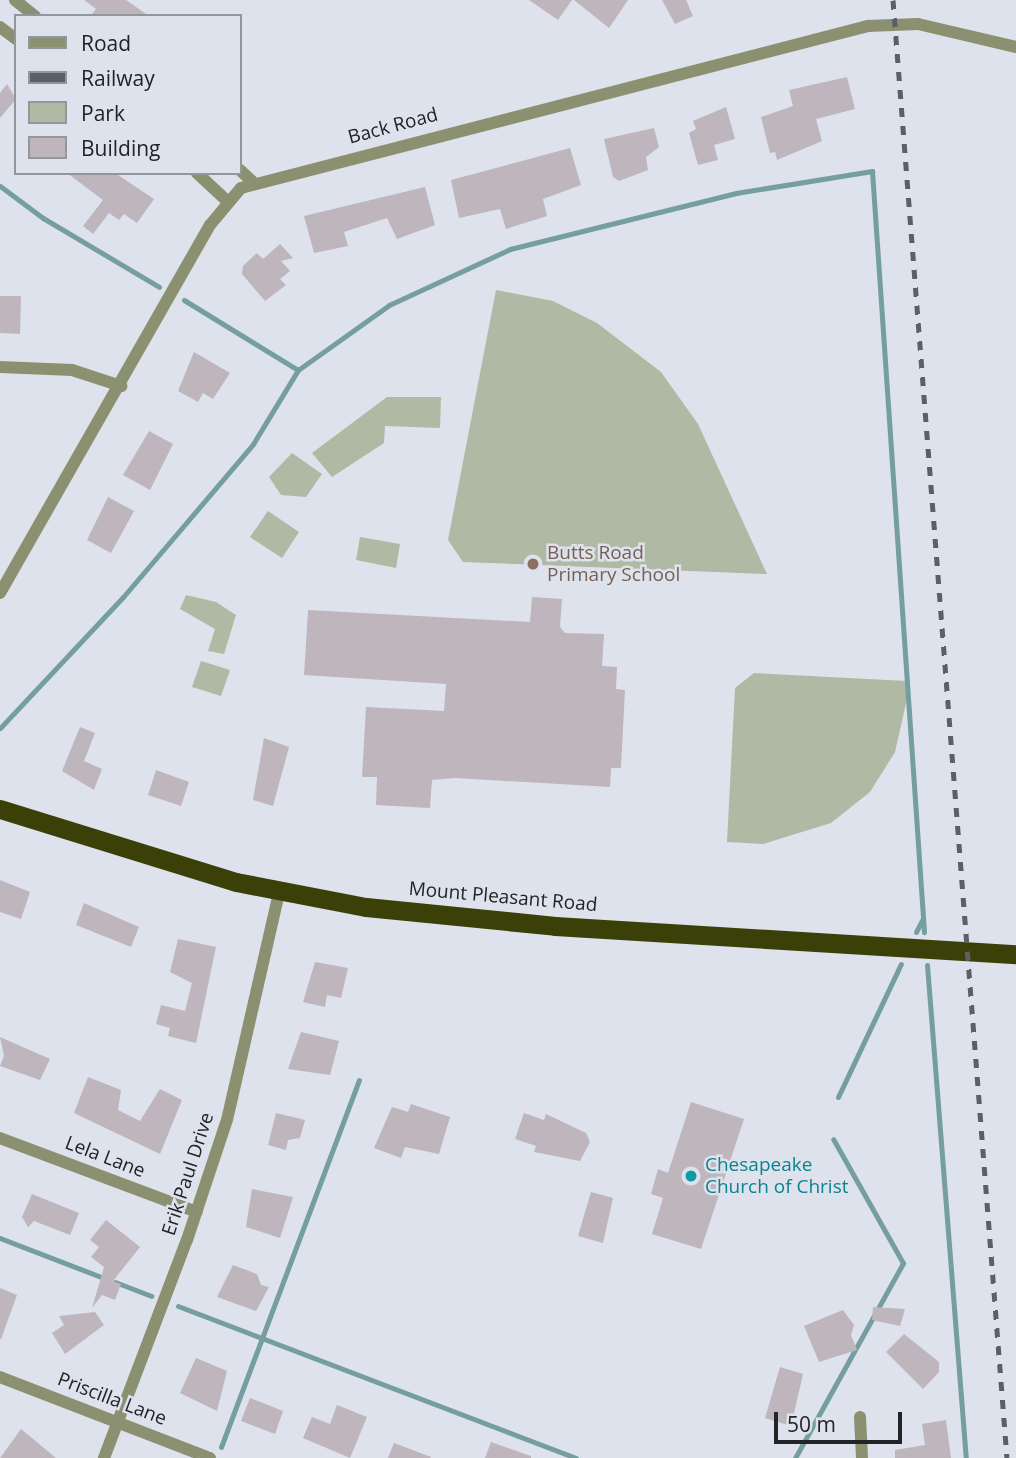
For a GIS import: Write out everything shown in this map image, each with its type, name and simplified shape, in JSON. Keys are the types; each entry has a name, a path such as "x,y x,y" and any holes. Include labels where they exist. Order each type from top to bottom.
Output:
{"highway":[{"name":"Mount Pleasant Road","path":"0,809 279,893 555,926 1016,954"}],"street":[{"path":"15,0 32,14"},
{"name":"Back Road","path":"0,593 227,201 253,182 868,26 918,24 1016,47"},
{"path":"242,172 253,182"},
{"path":"199,175 227,201"},
{"path":"0,368 72,370 121,386"},
{"name":"Erik Paul Drive","path":"104,1458 198,1212 246,1048 279,893"},
{"name":"Lela Lane","path":"0,1138 198,1212"},
{"name":"Priscilla Lane","path":"0,1377 210,1458"},
{"path":"860,1417 862,1458"}],"green space":[{"path":"496,290 553,301 597,323 661,372 698,424 767,574 463,562 448,540"},
{"path":"387,397 441,397 440,428 385,426 384,443 332,477 312,453"},
{"path":"292,453 322,474 306,497 281,495 269,477"},
{"path":"268,511 299,532 282,558 250,537"},
{"path":"360,537 400,544 396,568 356,560"},
{"path":"186,595 216,602 236,615 224,654 208,651 215,629 180,609"},
{"path":"201,661 230,670 221,696 192,687"},
{"path":"754,673 906,681 907,699 895,752 870,792 831,823 763,844 727,842 735,688"}],"building":[{"path":"84,0 126,0 146,14 92,14 96,9"},
{"path":"529,0 572,0 558,20"},
{"path":"574,0 628,0 609,28"},
{"path":"662,0 686,0 693,16 675,24"},
{"path":"847,77 855,109 816,119 822,141 777,160 775,152 770,153 761,117 793,106 789,90"},
{"path":"7,84 14,96 14,101 0,118 0,93"},
{"path":"726,107 735,139 714,145 718,160 698,165 689,133 696,129 693,121"},
{"path":"654,128 659,147 646,157 648,170 619,181 613,177 604,139"},
{"path":"570,148 581,185 543,199 547,216 506,229 500,209 459,218 451,180"},
{"path":"70,175 118,175 154,199 137,223 124,214 119,220 109,213 93,234 83,226 103,200"},
{"path":"425,187 435,225 397,239 387,218 344,232 348,246 314,253 304,216"},
{"path":"280,244 293,258 281,261 290,271 280,279 286,285 265,301 242,274 243,266 257,253 263,259"},
{"path":"0,296 21,296 20,334 0,333"},
{"path":"194,352 230,373 213,399 203,393 198,402 178,391"},
{"path":"149,431 173,444 150,490 123,475"},
{"path":"108,497 134,511 111,553 87,540"},
{"path":"532,597 562,599 560,627 565,633 604,634 602,666 617,667 616,689 625,690 621,768 611,768 610,787 455,778 432,780 430,808 376,805 377,777 362,777 366,707 444,711 446,684 304,675 308,610 530,622"},
{"path":"80,727 95,733 84,761 102,769 94,790 62,771"},
{"path":"264,738 289,747 273,806 253,800"},
{"path":"156,770 189,782 181,806 148,795"},
{"path":"0,880 30,892 21,919 0,912"},
{"path":"84,903 139,927 131,947 76,925"},
{"path":"178,939 216,947 196,1043 168,1036 170,1028 156,1024 161,1005 185,1011 192,983 170,972"},
{"path":"315,962 348,968 341,998 327,995 325,1007 303,1002"},
{"path":"301,1032 339,1041 330,1075 288,1069"},
{"path":"0,1037 50,1059 40,1080 0,1066 4,1056"},
{"path":"88,1077 121,1090 118,1110 140,1121 160,1089 182,1100 160,1154 74,1113"},
{"name":"Chesapeake Church of Christ","path":"691,1102 744,1119 701,1249 652,1234 663,1198 651,1194 658,1169 668,1173"},
{"path":"411,1104 450,1117 439,1154 405,1147 401,1158 374,1148 392,1107 408,1112"},
{"path":"276,1113 305,1120 300,1138 288,1140 286,1150 268,1145"},
{"path":"524,1113 544,1120 546,1114 586,1133 590,1142 580,1161 534,1152 536,1146 515,1139"},
{"path":"252,1189 293,1197 280,1238 246,1227"},
{"path":"591,1192 613,1198 603,1243 578,1236"},
{"path":"32,1194 79,1213 70,1235 34,1221 28,1227 22,1217"},
{"path":"106,1220 140,1247 113,1281 121,1284 115,1300 102,1295 92,1308 104,1267 91,1257 99,1247 90,1240"},
{"path":"233,1265 257,1274 261,1285 269,1287 256,1311 217,1297"},
{"path":"0,1288 17,1295 1,1339 0,1339"},
{"path":"873,1307 905,1309 900,1326 872,1320"},
{"path":"843,1310 854,1325 851,1335 857,1350 819,1362 804,1326"},
{"path":"95,1312 104,1325 65,1354 52,1333 64,1325 59,1316"},
{"path":"904,1334 939,1362 939,1372 923,1389 886,1352"},
{"path":"196,1358 227,1371 217,1411 180,1393"},
{"path":"780,1367 803,1374 791,1426 765,1418"},
{"path":"250,1398 283,1411 275,1434 241,1421"},
{"path":"337,1405 367,1417 350,1458 303,1438 312,1417 330,1424"},
{"path":"946,1420 951,1458 895,1458 895,1450 925,1445 922,1424"},
{"path":"21,1429 56,1458 0,1458"},
{"path":"491,1442 531,1456 531,1458 485,1458"},
{"path":"394,1443 431,1457 388,1458"}],"waterway":[{"path":"0,728 123,597 253,444 298,370 389,305 510,249 736,193 872,171 924,932"},
{"path":"0,186 43,218 159,287"},
{"path":"184,300 298,370"},
{"path":"916,932 922,920"},
{"path":"838,1097 901,964"},
{"path":"927,965 966,1458"},
{"path":"221,1447 359,1080"},
{"path":"795,1458 903,1263 833,1139"},
{"path":"0,1238 106,1279"},
{"path":"115,1282 151,1296"},
{"path":"178,1306 576,1458"}],"railway":[{"path":"893,0 1007,1458"}],"place":[{"name":"Butts Road Primary School","path":"533,564"},
{"name":"Chesapeake Church of Christ","path":"691,1176"}]}
